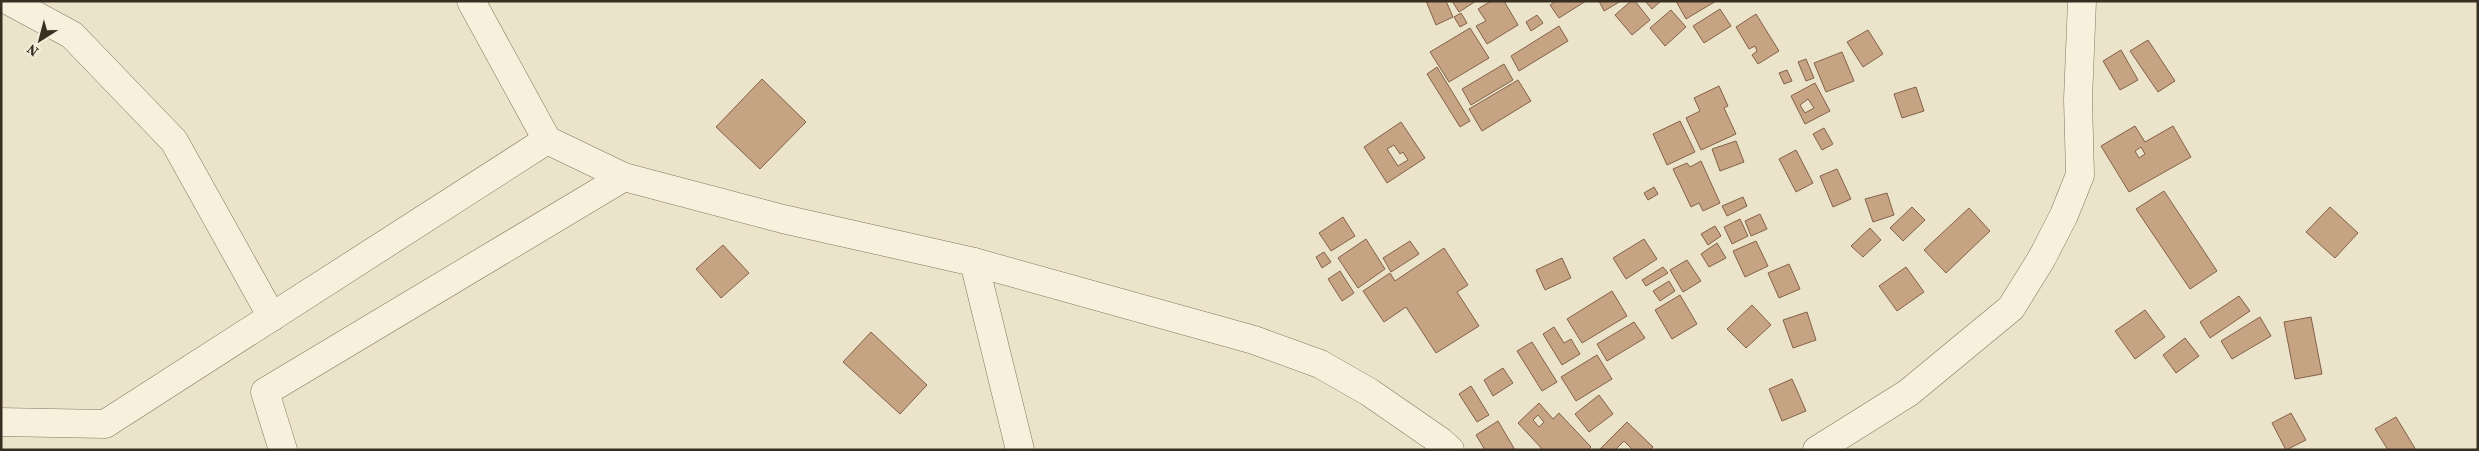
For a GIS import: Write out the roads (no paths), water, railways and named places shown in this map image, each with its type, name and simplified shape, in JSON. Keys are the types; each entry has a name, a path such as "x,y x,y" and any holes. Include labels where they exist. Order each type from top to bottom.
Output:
{"street":[{"path":"9,1 72,35 174,141 272,317"},
{"path":"471,1 547,140 624,178 783,219 974,262 1254,340 1320,364 1369,392 1450,450"},
{"path":"1817,450 1908,393 2011,308 2042,258 2064,215 2080,175 2078,99 2082,1"},
{"path":"1,422 106,424 547,140"},
{"path":"283,450 265,392 624,178"},
{"path":"974,262 1020,450"}]}
